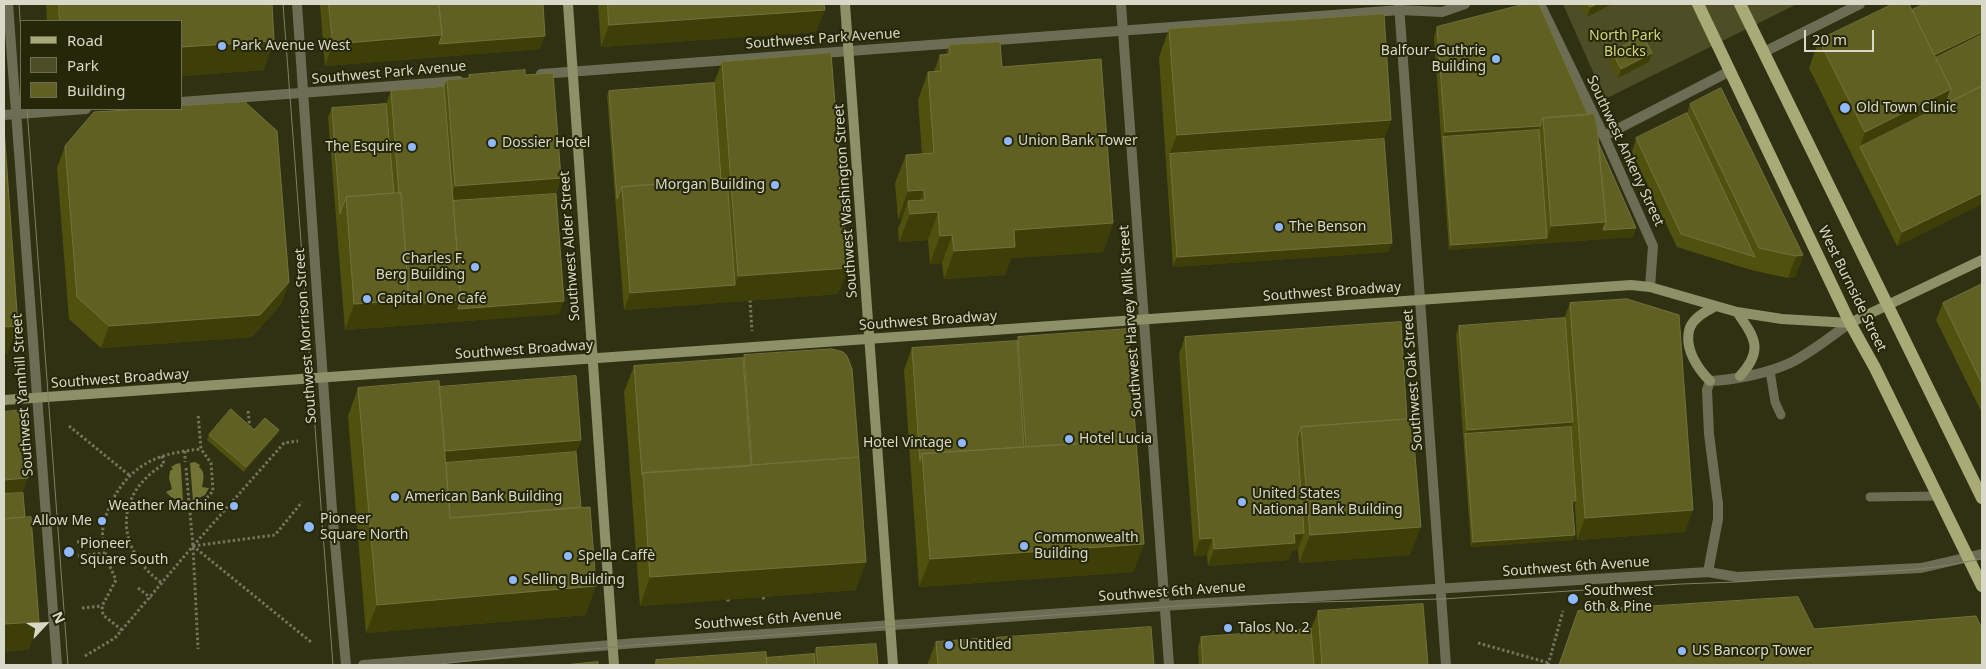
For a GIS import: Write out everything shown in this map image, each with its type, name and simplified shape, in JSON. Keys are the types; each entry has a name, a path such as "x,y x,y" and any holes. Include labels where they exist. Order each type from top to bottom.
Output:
{"main road":[{"name":"Southwest Alder Street","path":"568,4 614,665"},
{"name":"Southwest Washington Street","path":"845,4 893,665"},
{"name":"West Burnside Street","path":"1698,4 1850,323 1875,368 1982,586"},
{"name":"West Burnside Street","path":"1740,4 1982,498"},
{"name":"Southwest Broadway","path":"4,400 1631,285 1650,287 1714,307 1737,312 1782,319 1850,323 1982,260"},
{"path":"1710,381 1698,369 1691,354 1689,331 1701,314 1714,307"},
{"path":"1737,312 1750,331 1754,344 1754,355 1750,365 1740,376"}],"street":[{"name":"Southwest Yamhill Street","path":"8,4 57,665"},
{"name":"Southwest Morrison Street","path":"297,4 322,379 346,665"},
{"name":"Southwest Harvey Milk Street","path":"1121,4 1169,665"},
{"name":"Southwest Park Avenue","path":"528,75 1123,31 1400,7 1442,12 1465,4"},
{"name":"Southwest Ankeny Street","path":"1540,4 1604,136 1653,246 1650,287"},
{"path":"1764,52 1860,4"},
{"name":"Southwest Oak Street","path":"1400,7 1446,665"},
{"path":"1604,136 1730,71"},
{"name":"Southwest Park Avenue","path":"182,102 469,80"},
{"path":"4,115 72,110"},
{"name":"Southwest Broadway","path":"1710,381 1770,371 1793,362 1850,323"},
{"path":"1708,572 1718,519 1707,400 1707,390 1710,381"},
{"name":"Southwest 6th Avenue","path":"363,665 890,625 1442,588 1708,572 1737,577 1921,568 1982,554"}],"lane":[{"path":"1770,371 1775,402 1780,415"},
{"path":"1870,497 1938,496"}],"path":[{"path":"750,300 754,347"},
{"path":"248,411 250,432"},
{"path":"189,508 204,501 213,491 211,463 202,449 198,414"},
{"path":"70,426 129,475"},
{"path":"85,656 115,638 284,443 298,441"},
{"path":"122,630 103,615 102,606 116,580 105,553 103,540 103,525 107,511 118,490 129,475 144,464 162,456 202,449"},
{"path":"184,451 185,462"},
{"path":"162,456 164,464 152,471 135,491 130,502 127,523 130,544 138,562 162,584"},
{"path":"186,468 193,546 198,649"},
{"path":"193,546 275,535 302,502"},
{"path":"77,542 103,540"},
{"path":"193,546 311,642"},
{"path":"78,556 105,553"},
{"path":"138,588 150,598"},
{"path":"82,608 102,606"},
{"path":"1478,643 1548,664 1563,611"}],"green space":[{"name":"North Park Blocks","path":"1563,4 1797,4 1605,99"}],"shaded area":[{"path":"195,462 200,465 199,467 203,473 202,487 209,488 205,495 193,501 190,463"},
{"path":"180,463 183,502 171,497 166,492 172,489 169,478 170,471 173,469 171,467"}],"building":[{"name":"Park Avenue West","path":"59,4 272,4 274,41 182,47 182,20 60,20"},
{"path":"329,4 439,4 442,35 333,44"},
{"path":"439,4 543,4 545,36 439,44 442,35"},
{"path":"608,4 824,4 825,10 609,25"},
{"path":"1525,4 1539,4 1588,115 1543,118 1540,126 1445,132 1437,27"},
{"path":"1893,4 1909,4 1951,89 1865,132 1819,40"},
{"path":"1924,4 1982,4 1982,32 1934,55 1912,10"},
{"path":"1384,14 1391,120 1177,135 1169,29"},
{"path":"1982,35 1982,86 1946,104 1951,89 1936,58"},
{"path":"1643,36 1652,53 1621,69 1612,52"},
{"name":"Union Bank Tower","path":"1000,42 1002,67 1101,59 1113,223 1014,230 1015,247 954,251 952,235 940,236 938,212 910,214 908,201 925,200 924,190 908,191 906,155 934,153 928,72 941,71 940,55 950,54 949,45"},
{"name":"Morgan Building","path":"831,53 848,268 738,276 722,62"},
{"name":"Dossier Hotel","path":"525,70 525,75 553,73 561,178 455,186 447,80 470,78 469,75"},
{"path":"714,83 721,179 622,187 617,199 609,91"},
{"path":"1982,86 1982,193 1902,232 1860,147"},
{"path":"444,87 461,300 408,304 401,193 399,193 391,91"},
{"path":"1721,88 1803,255 1796,256 1759,248 1690,104"},
{"path":"245,102 277,131 289,282 260,315 109,326 77,297 65,146 94,112 182,110 182,106"},
{"path":"386,104 394,193 346,197 340,214 332,108"},
{"path":"1687,113 1755,257 1681,234 1636,138"},
{"path":"1594,114 1597,125 1606,222 1551,226 1543,118"},
{"path":"4,128 18,326 4,327"},
{"path":"1539,130 1547,238 1451,245 1443,137"},
{"name":"The Benson","path":"1384,139 1392,243 1177,257 1170,154"},
{"path":"1598,142 1636,228 1603,230 1606,222"},
{"path":"727,179 735,285 630,293 622,187"},
{"path":"401,193 409,300 354,304 346,197"},
{"path":"556,194 564,301 458,309 461,300 453,201"},
{"path":"1982,284 1982,384 1943,303"},
{"path":"1627,299 1679,315 1693,510 1585,518 1570,303"},
{"path":"1565,318 1573,422 1467,430 1459,326"},
{"path":"1401,322 1407,419 1301,427 1297,438 1304,533 1294,534 1295,543 1214,549 1213,538 1200,539 1185,337"},
{"name":"Hotel Lucia","path":"1128,329 1136,440 1026,447 1018,337"},
{"name":"Hotel Vintage","path":"1017,341 1024,447 922,454 920,461 912,348"},
{"path":"832,349 843,352 847,356 852,369 859,457 752,465 744,355"},
{"path":"743,358 751,466 643,473 642,475 634,366"},
{"path":"576,376 581,440 445,451 439,387"},
{"path":"439,381 450,518 590,507 596,586 377,605 358,388"},
{"path":"231,409 254,430 265,418 279,430 246,467 209,435"},
{"path":"23,410 28,478 4,480 4,412"},
{"path":"1412,419 1421,527 1310,535 1301,427"},
{"path":"1571,427 1576,501 1572,501 1575,535 1473,542 1465,434"},
{"name":"Commonwealth Building","path":"1136,440 1144,544 930,559 922,454"},
{"path":"576,452 581,507 450,518 446,463"},
{"path":"859,458 866,562 650,577 643,473"},
{"path":"23,493 25,517 4,519 4,494"},
{"path":"31,517 39,622 4,624 4,519"},
{"path":"1798,597 1814,629 1976,616 1982,629 1982,665 1559,665 1578,611"},
{"path":"1423,604 1428,665 1322,665 1318,611"},
{"path":"1151,627 1154,665 938,665 936,642"},
{"path":"1311,629 1314,665 1203,665 1201,637"},
{"path":"876,644 878,665 818,665 816,648"},
{"path":"766,652 767,665 656,665 656,660"},
{"path":"814,654 815,665 767,665 766,658"},
{"path":"598,662 598,665 565,665"}],"tram line":[{"path":"19,4 20,20"},
{"path":"283,4 333,665"},
{"path":"27,110 68,665"},
{"path":"432,665 637,645 1192,605 1442,599 1736,582 1919,569 1982,559"}],"place":[{"name":"Park Avenue West","path":"222,46"},
{"name":"Balfour–Guthrie Building","path":"1496,59"},
{"name":"Old Town Clinic","path":"1845,108"},
{"name":"Union Bank Tower","path":"1008,141"},
{"name":"Dossier Hotel","path":"492,143"},
{"name":"The Esquire","path":"412,147"},
{"name":"Morgan Building","path":"775,185"},
{"name":"The Benson","path":"1279,227"},
{"name":"Charles F. Berg Building","path":"475,267"},
{"name":"Capital One Café","path":"367,299"},
{"name":"Hotel Lucia","path":"1069,439"},
{"name":"Hotel Vintage","path":"962,443"},
{"name":"American Bank Building","path":"395,497"},
{"name":"United States National Bank Building","path":"1242,502"},
{"name":"Weather Machine","path":"234,506"},
{"name":"Allow Me","path":"102,521"},
{"name":"Pioneer Square North","path":"309,527"},
{"name":"Commonwealth Building","path":"1024,546"},
{"name":"Pioneer Square South","path":"69,552"},
{"name":"Spella Caffè","path":"568,556"},
{"name":"Selling Building","path":"513,580"},
{"name":"Southwest 6th & Pine","path":"1573,599"},
{"name":"Talos No. 2","path":"1228,628"},
{"name":"Untitled","path":"949,645"},
{"name":"US Bancorp Tower","path":"1682,651"}]}
